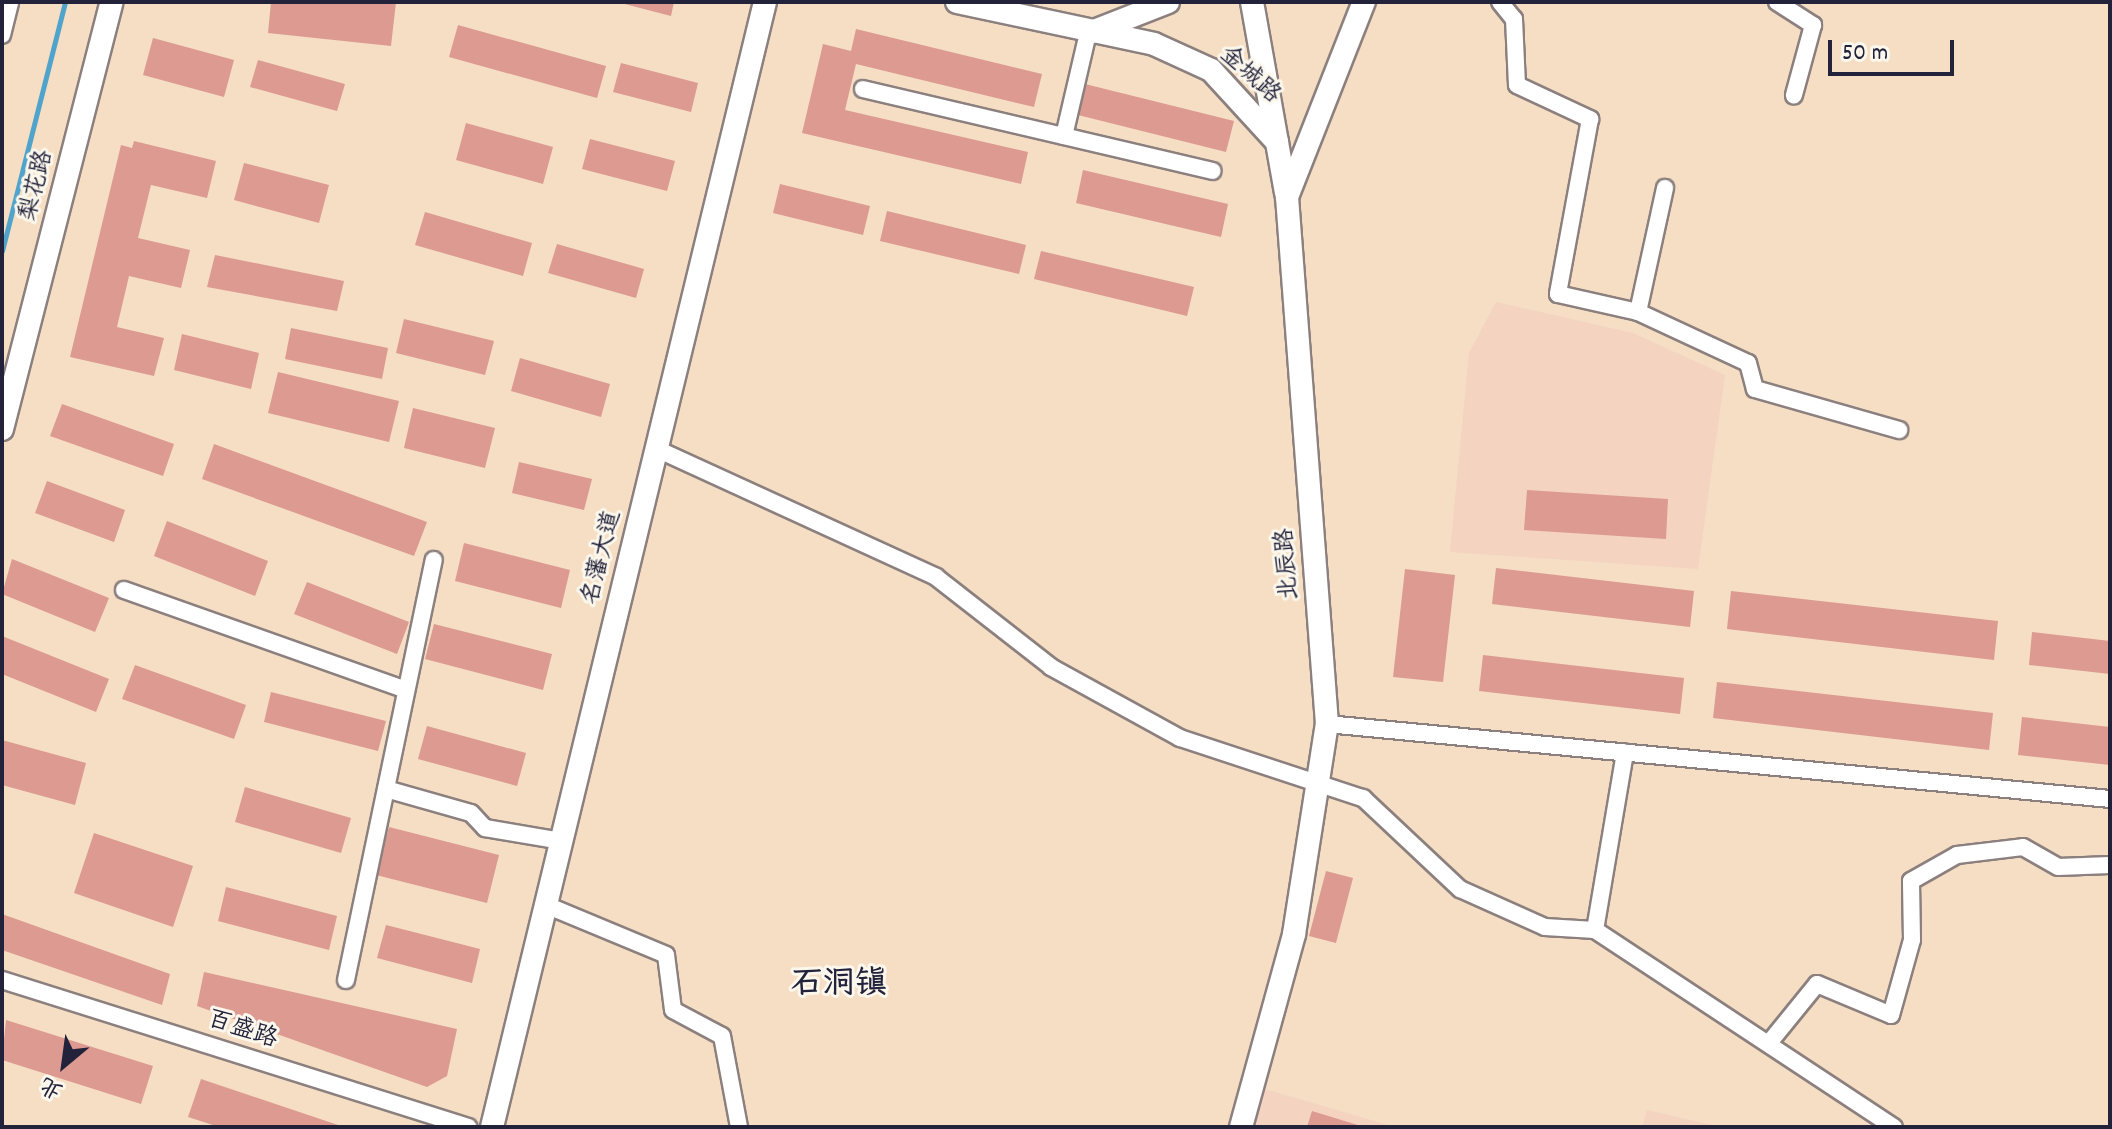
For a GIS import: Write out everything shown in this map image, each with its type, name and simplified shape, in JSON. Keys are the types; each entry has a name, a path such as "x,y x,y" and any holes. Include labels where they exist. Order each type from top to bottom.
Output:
{"main road":[{"name":"梨花路","path":"2,429 112,2"},
{"name":"名藩大道","path":"492,1127 765,2"},
{"name":"金城路","path":"957,2 1088,33 1154,44 1211,70 1277,142"},
{"path":"1088,33 1168,2"},
{"path":"1252,2 1287,197"},
{"name":"北辰路","path":"1241,1127 1294,934 1327,724 1287,197 1364,2"}],"street":[{"path":"2,35 10,2"},
{"path":"1500,2 1514,19 1517,85 1590,119 1558,294 1638,312 1748,363 1755,389 1899,430"},
{"path":"1777,2 1813,25 1794,95"},
{"path":"1064,136 1088,33"},
{"path":"863,89 1212,171"},
{"path":"1638,312 1665,188"},
{"path":"657,449 936,577 1051,667 1180,738 1318,780 1363,798 1460,889 1545,927 1595,930 1894,1127"},
{"path":"346,980 434,560"},
{"path":"124,590 406,690"},
{"path":"1327,724 2110,799"},
{"path":"1595,930 1625,753"},
{"path":"386,789 471,813 485,828 561,841"},
{"path":"1769,1043 1817,984 1891,1015 1912,940 1911,881 1957,855 2023,847 2058,867 2110,865"},
{"path":"546,905 666,955 673,1010 722,1036 739,1127"},
{"name":"百盛路","path":"2,980 468,1127"}],"shaded area":[{"path":"1496,302 1633,333 1725,375 1698,569 1450,552 1469,353"},
{"path":"1261,1088 1395,1127 1248,1127"},
{"path":"1647,1110 1721,1127 1642,1127"}],"building":[{"path":"271,2 396,2 391,46 268,33"},
{"path":"617,2 674,2 671,16"},
{"path":"458,25 606,66 597,98 449,57"},
{"path":"856,29 1042,74 1034,107 856,64 845,110 1028,152 1021,184 802,133 823,44 851,51"},
{"path":"153,38 234,60 224,97 143,75"},
{"path":"258,60 345,84 337,111 250,87"},
{"path":"621,63 698,83 691,112 613,92"},
{"path":"1081,83 1234,121 1226,152 1074,114"},
{"path":"466,123 553,147 543,184 456,160"},
{"path":"590,139 675,161 667,191 582,169"},
{"path":"134,141 216,161 207,198 151,185 138,238 190,250 181,288 129,276 117,327 164,338 154,376 70,357 121,145 132,148"},
{"path":"244,163 329,185 319,223 234,200"},
{"path":"1083,170 1228,204 1221,237 1076,203"},
{"path":"780,184 870,206 863,235 773,213"},
{"path":"887,211 1026,245 1019,274 880,241"},
{"path":"425,212 532,243 523,276 415,245"},
{"path":"557,244 644,269 636,298 548,273"},
{"path":"1041,251 1194,287 1187,316 1034,279"},
{"path":"215,255 344,281 337,311 207,287"},
{"path":"404,319 494,341 485,375 396,353"},
{"path":"291,328 388,348 382,379 285,359"},
{"path":"182,334 259,353 251,389 174,370"},
{"path":"520,358 610,384 601,417 511,391"},
{"path":"278,372 399,401 389,442 268,413"},
{"path":"62,404 174,444 163,476 50,436"},
{"path":"413,408 495,428 485,468 404,448"},
{"path":"214,444 427,522 414,556 202,479"},
{"path":"519,462 592,479 584,510 512,493"},
{"path":"47,481 125,510 114,542 35,513"},
{"path":"1527,490 1668,499 1666,539 1524,530"},
{"path":"167,521 268,561 255,596 154,556"},
{"path":"464,543 570,570 561,608 455,581"},
{"path":"12,559 109,598 95,632 2,594"},
{"path":"1496,568 1694,591 1690,627 1492,604"},
{"path":"1405,569 1455,575 1443,682 1393,677"},
{"path":"307,582 409,622 397,654 294,614"},
{"path":"1731,591 1998,621 1994,660 1727,629"},
{"path":"434,624 552,654 543,690 425,659"},
{"path":"2032,632 2110,641 2110,674 2029,665"},
{"path":"2,636 109,679 96,712 2,674"},
{"path":"1483,655 1684,678 1680,714 1479,691"},
{"path":"135,665 246,705 234,739 122,699"},
{"path":"1717,682 1993,713 1989,750 1713,718"},
{"path":"271,692 386,721 378,751 264,722"},
{"path":"2022,717 2110,727 2110,765 2018,755"},
{"path":"427,726 526,753 517,786 418,759"},
{"path":"2,740 86,763 75,805 2,785"},
{"path":"245,787 351,818 341,853 235,822"},
{"path":"389,827 499,855 487,903 376,875"},
{"path":"94,833 193,866 173,927 74,893"},
{"path":"1326,871 1353,878 1336,943 1309,936"},
{"path":"226,887 337,916 329,950 218,921"},
{"path":"2,914 170,974 162,1005 2,950"},
{"path":"386,925 480,949 472,983 377,958"},
{"path":"204,972 457,1029 447,1076 427,1087 197,1006"},
{"path":"6,1020 153,1066 141,1104 2,1060"},
{"path":"201,1079 341,1127 219,1127 188,1117"},
{"path":"1312,1111 1361,1126 1361,1127 1307,1127"}],"waterway":[{"path":"2,251 65,2"}],"district":[{"name":"石洞镇","path":"839,986"}]}
